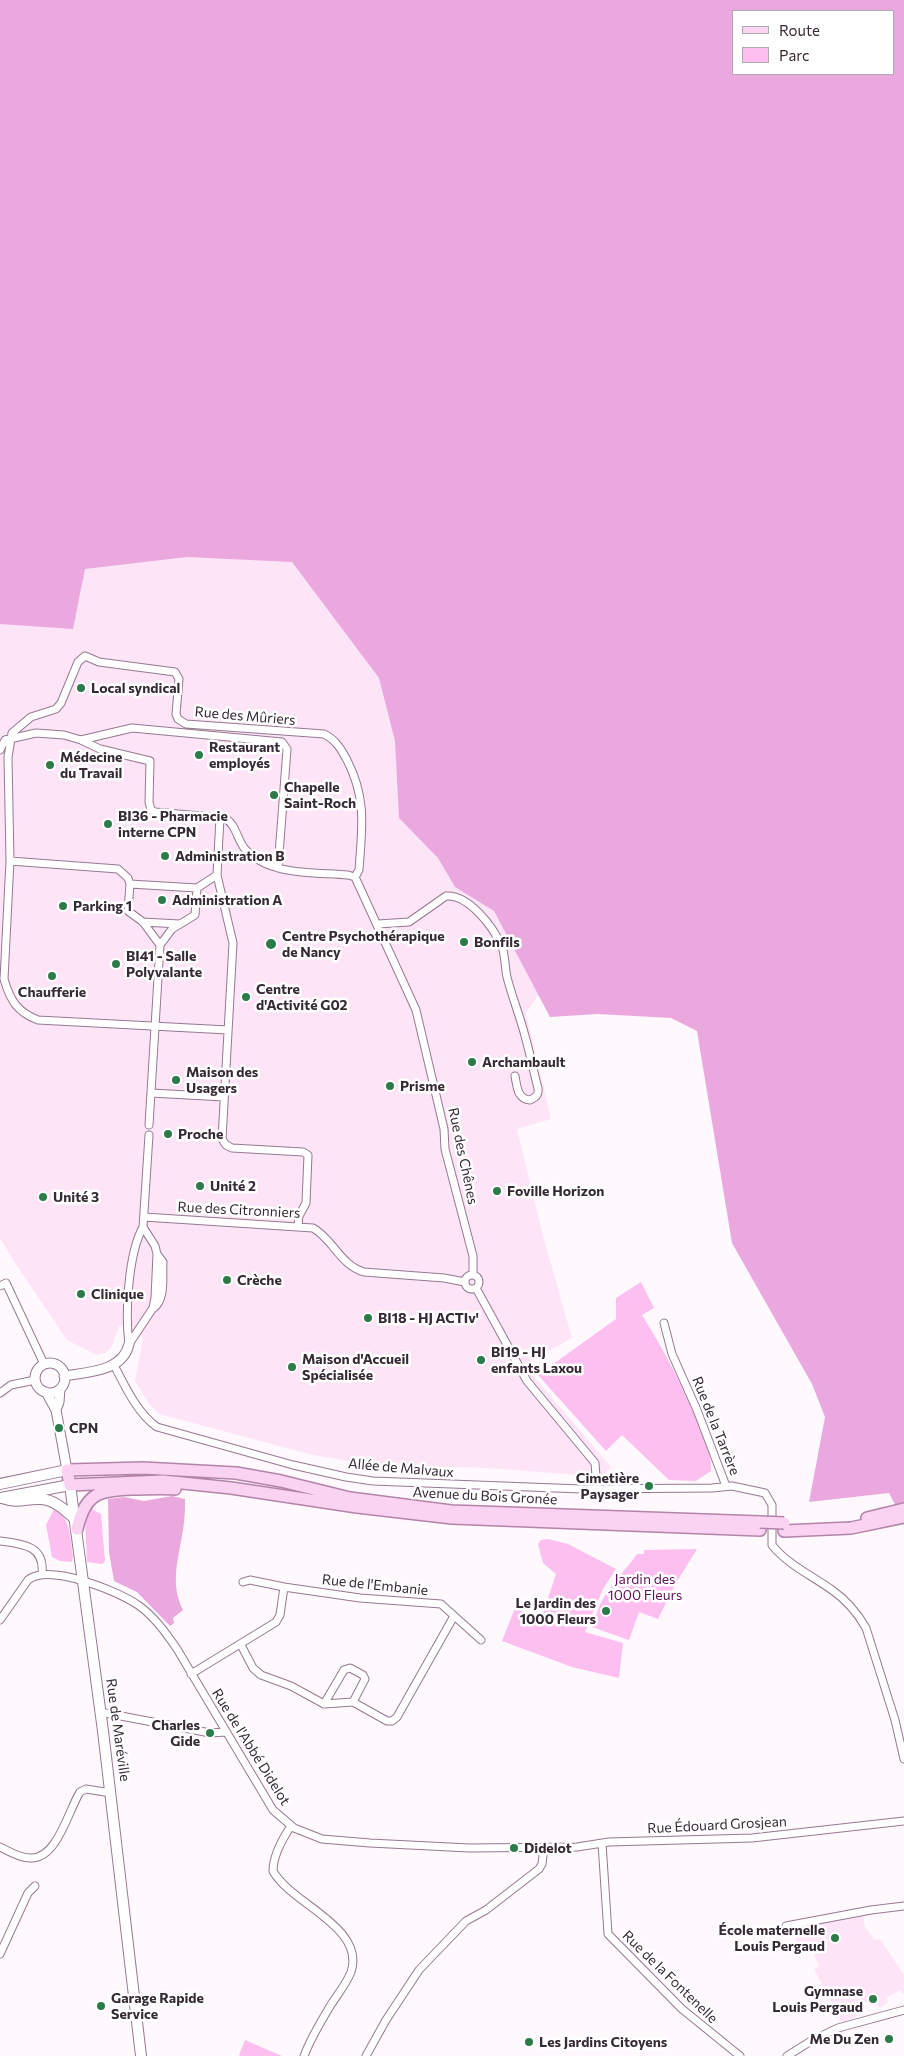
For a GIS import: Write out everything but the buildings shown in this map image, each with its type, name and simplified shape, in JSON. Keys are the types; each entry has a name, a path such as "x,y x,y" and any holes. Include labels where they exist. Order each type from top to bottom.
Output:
{"main road":[{"name":"Avenue du Bois Gronée","path":"67,1470 143,1468 236,1473 281,1481 350,1498 451,1511 760,1526 851,1528 904,1517"},
{"path":"0,1484 67,1470"},
{"name":"Rue de Maréville","path":"67,1470 76,1524 111,1793 141,2056"},
{"name":"Avenue du Bois Gronée","path":"70,1485 163,1481 231,1488 357,1507 452,1518 760,1526"},
{"path":"0,1498 70,1485"},
{"path":"0,1498 15,1502 39,1498 54,1502 76,1524 85,1506 93,1496 103,1492 172,1489 222,1492 231,1488"},
{"name":"Avenue du Bois Gronée","path":"784,1527 865,1519 904,1509"}],"street":[{"name":"Rue des Mûriers","path":"11,738 12,732 24,721 56,709 62,703 74,669 81,657 85,656 99,662 175,672 179,679 176,714 181,722 324,734 333,739 341,749 355,776 363,813 359,870 355,877"},
{"path":"81,740 132,728 282,742 287,749 278,868"},
{"path":"0,750 5,740 11,738 36,733 64,735 81,740 100,750 150,761 149,802 152,810 161,813 220,817 229,820 240,842 252,856 278,868 355,877"},
{"path":"11,738 8,756 10,861 4,979 15,1005 26,1016 38,1020 228,1030"},
{"path":"220,817 216,875 234,943 222,1139 229,1147 303,1152 308,1155 306,1203 298,1216 298,1226"},
{"path":"10,861 118,869 128,878 130,884 128,911 143,922 160,946"},
{"path":"130,884 198,888 216,875"},
{"name":"Rue des Chênes","path":"355,877 416,1010 444,1129 445,1148 473,1256 473,1275"},
{"path":"149,1125 160,946 172,929 195,916 198,888"},
{"path":"378,924 409,922 446,896 462,899 475,908 503,949 505,969 526,1037 539,1092 536,1097 530,1100 522,1097 519,1094 515,1076"},
{"path":"143,922 180,924"},
{"path":"152,1093 224,1097"},
{"path":"129,1344 127,1330 131,1262 143,1227 149,1135"},
{"name":"Rue des Citronniers","path":"144,1217 313,1228 356,1270 444,1278 465,1282"},
{"path":"64,1376 114,1365 125,1355 129,1344 153,1308 157,1254 155,1246 143,1227"},
{"path":"476,1288 468,1288 465,1282 466,1278 473,1275 478,1280 476,1288 528,1381 595,1463 597,1489"},
{"path":"3,1285 44,1364"},
{"name":"Rue de la Tarrère","path":"664,1323 672,1354 714,1450 726,1486 760,1491 768,1496 772,1505 772,1545 786,1559 834,1591 863,1623 873,1644 896,1720 904,1759"},
{"path":"44,1364 56,1364 64,1376 64,1382 55,1392 46,1392 39,1388 35,1380 37,1370 44,1364"},
{"name":"Allée de Malvaux","path":"114,1365 141,1411 157,1427 294,1465 346,1477 373,1481 438,1485 597,1489 705,1488 726,1486"},
{"path":"0,1393 11,1386 35,1380"},
{"name":"Rue de Maréville","path":"56,1410 59,1402 60,1388"},
{"name":"Rue de Maréville","path":"46,1392 56,1410 67,1470"},
{"path":"0,1541 24,1544 33,1549 42,1561 42,1574 28,1580 0,1620"},
{"name":"Rue de l'Abbé Didelot","path":"42,1574 82,1580 107,1590 138,1605 160,1626 191,1674 267,1802 290,1826 311,1836 332,1840 449,1847 530,1848"},
{"name":"Rue de l'Embanie","path":"243,1582 250,1580 360,1598 438,1603 481,1640"},
{"path":"191,1674 276,1622 280,1615 284,1587"},
{"path":"241,1644 253,1668 261,1675 291,1686 324,1704 353,1702 387,1721 392,1721 397,1718 454,1616"},
{"path":"324,1704 344,1670 350,1668 363,1675 365,1679 353,1702"},
{"path":"100,1712 216,1734 226,1732"},
{"path":"0,1847 27,1858 42,1855 55,1843 80,1792 86,1789 111,1793"},
{"name":"Rue Édouard Grosjean","path":"530,1848 752,1838 904,1821"},
{"path":"290,1826 274,1863 273,1871 289,1888 347,1938 353,1956 353,1963 347,1981 325,2014 304,2056"},
{"name":"Rue de la Fontenelle","path":"602,1844 608,1934 682,2009 740,2056"},
{"path":"366,2056 393,2008 419,1970 466,1921 486,1910 539,1869 542,1864 544,1847"},
{"path":"0,1954 28,1893 35,1886"},
{"path":"786,1926 871,1910 904,1906"},
{"path":"792,2055 824,2034 884,2014 904,2010"}],"shaded area":[{"path":"0,0 904,0 904,1522 889,1493 809,1502 825,1417 812,1384 732,1243 697,1031 671,1018 598,1014 550,1017 494,911 455,887 438,858 399,818 395,741 379,678 292,562 187,557 85,569 73,629 0,624"},
{"name":"Centre Psychothérapique de Nancy","path":"281,454 543,988 526,1013 551,1119 517,1129 542,1232 572,1338 527,1363 536,1379 611,1467 602,1477 488,1468 375,1465 313,1455 159,1414 150,1405 135,1381 143,1338 129,1327 119,1326 111,1348 105,1353 97,1355 67,1340 0,1238 0,499"},
{"path":"172,1496 185,1499 185,1508 176,1577 176,1588 183,1610 173,1618 174,1623 170,1626 137,1592 114,1581 109,1552 108,1499 124,1497 144,1501"},
{"path":"863,1916 865,1927 875,1940 880,1939 904,1975 904,1993 902,1994 900,1990 886,1998 888,2002 880,2008 874,1998 860,2005 863,2013 842,2023 814,1969 819,1966 809,1944 797,1946 794,1928"}],"green space":[{"path":"641,1282 654,1308 642,1315 676,1374 706,1440 710,1455 711,1471 696,1481 669,1480 622,1435 606,1451 538,1375 616,1319 616,1298"},
{"path":"55,1507 64,1518 69,1529 72,1562 60,1561 52,1557 46,1525"},
{"path":"90,1508 101,1514 105,1561 102,1564 87,1562 85,1518"},
{"path":"548,1539 568,1544 616,1569 603,1589 585,1632 623,1643 619,1678 572,1667 502,1641 515,1608 541,1619 556,1574 543,1563 538,1544 541,1540"},
{"name":"Jardin des 1000 Fleurs","path":"697,1549 676,1583 658,1619 639,1612 629,1640 592,1627 598,1608 605,1595 637,1554 644,1554 644,1550"},
{"path":"245,2040 282,2056 240,2056"}],"place":[{"name":"Local syndical","path":"81,688"},
{"name":"Restaurant employés","path":"199,755"},
{"name":"Médecine du Travail","path":"50,765"},
{"name":"Chapelle Saint-Roch","path":"274,795"},
{"name":"BI36 - Pharmacie interne CPN","path":"108,824"},
{"name":"Administration B","path":"165,856"},
{"name":"Administration A","path":"162,900"},
{"name":"Parking 1","path":"63,906"},
{"name":"Bonfils","path":"464,942"},
{"name":"Centre Psychothérapique de Nancy","path":"271,944"},
{"name":"BI41 - Salle Polyvalante","path":"116,964"},
{"name":"Chaufferie","path":"52,976"},
{"name":"Centre d'Activité G02","path":"246,997"},
{"name":"Archambault","path":"472,1062"},
{"name":"Maison des Usagers","path":"176,1080"},
{"name":"Prisme","path":"390,1086"},
{"name":"Proche","path":"168,1134"},
{"name":"Unité 2","path":"200,1186"},
{"name":"Foville Horizon","path":"497,1191"},
{"name":"Unité 3","path":"43,1197"},
{"name":"Crèche","path":"227,1280"},
{"name":"Clinique","path":"81,1294"},
{"name":"BI18 - HJ ACTIv'","path":"368,1318"},
{"name":"BI19 - HJ enfants Laxou","path":"481,1360"},
{"name":"Maison d'Accueil Spécialisée","path":"292,1367"},
{"name":"CPN","path":"59,1428"},
{"name":"Cimetière Paysager","path":"649,1486"},
{"name":"Le Jardin des 1000 Fleurs","path":"606,1611"},
{"name":"Charles Gide","path":"210,1733"},
{"name":"Didelot","path":"514,1848"},
{"name":"École maternelle Louis Pergaud","path":"835,1938"},
{"name":"Gymnase Louis Pergaud","path":"873,1999"},
{"name":"Garage Rapide Service","path":"101,2006"},
{"name":"Me Du Zen","path":"889,2039"},
{"name":"Les Jardins Citoyens","path":"529,2042"}]}
